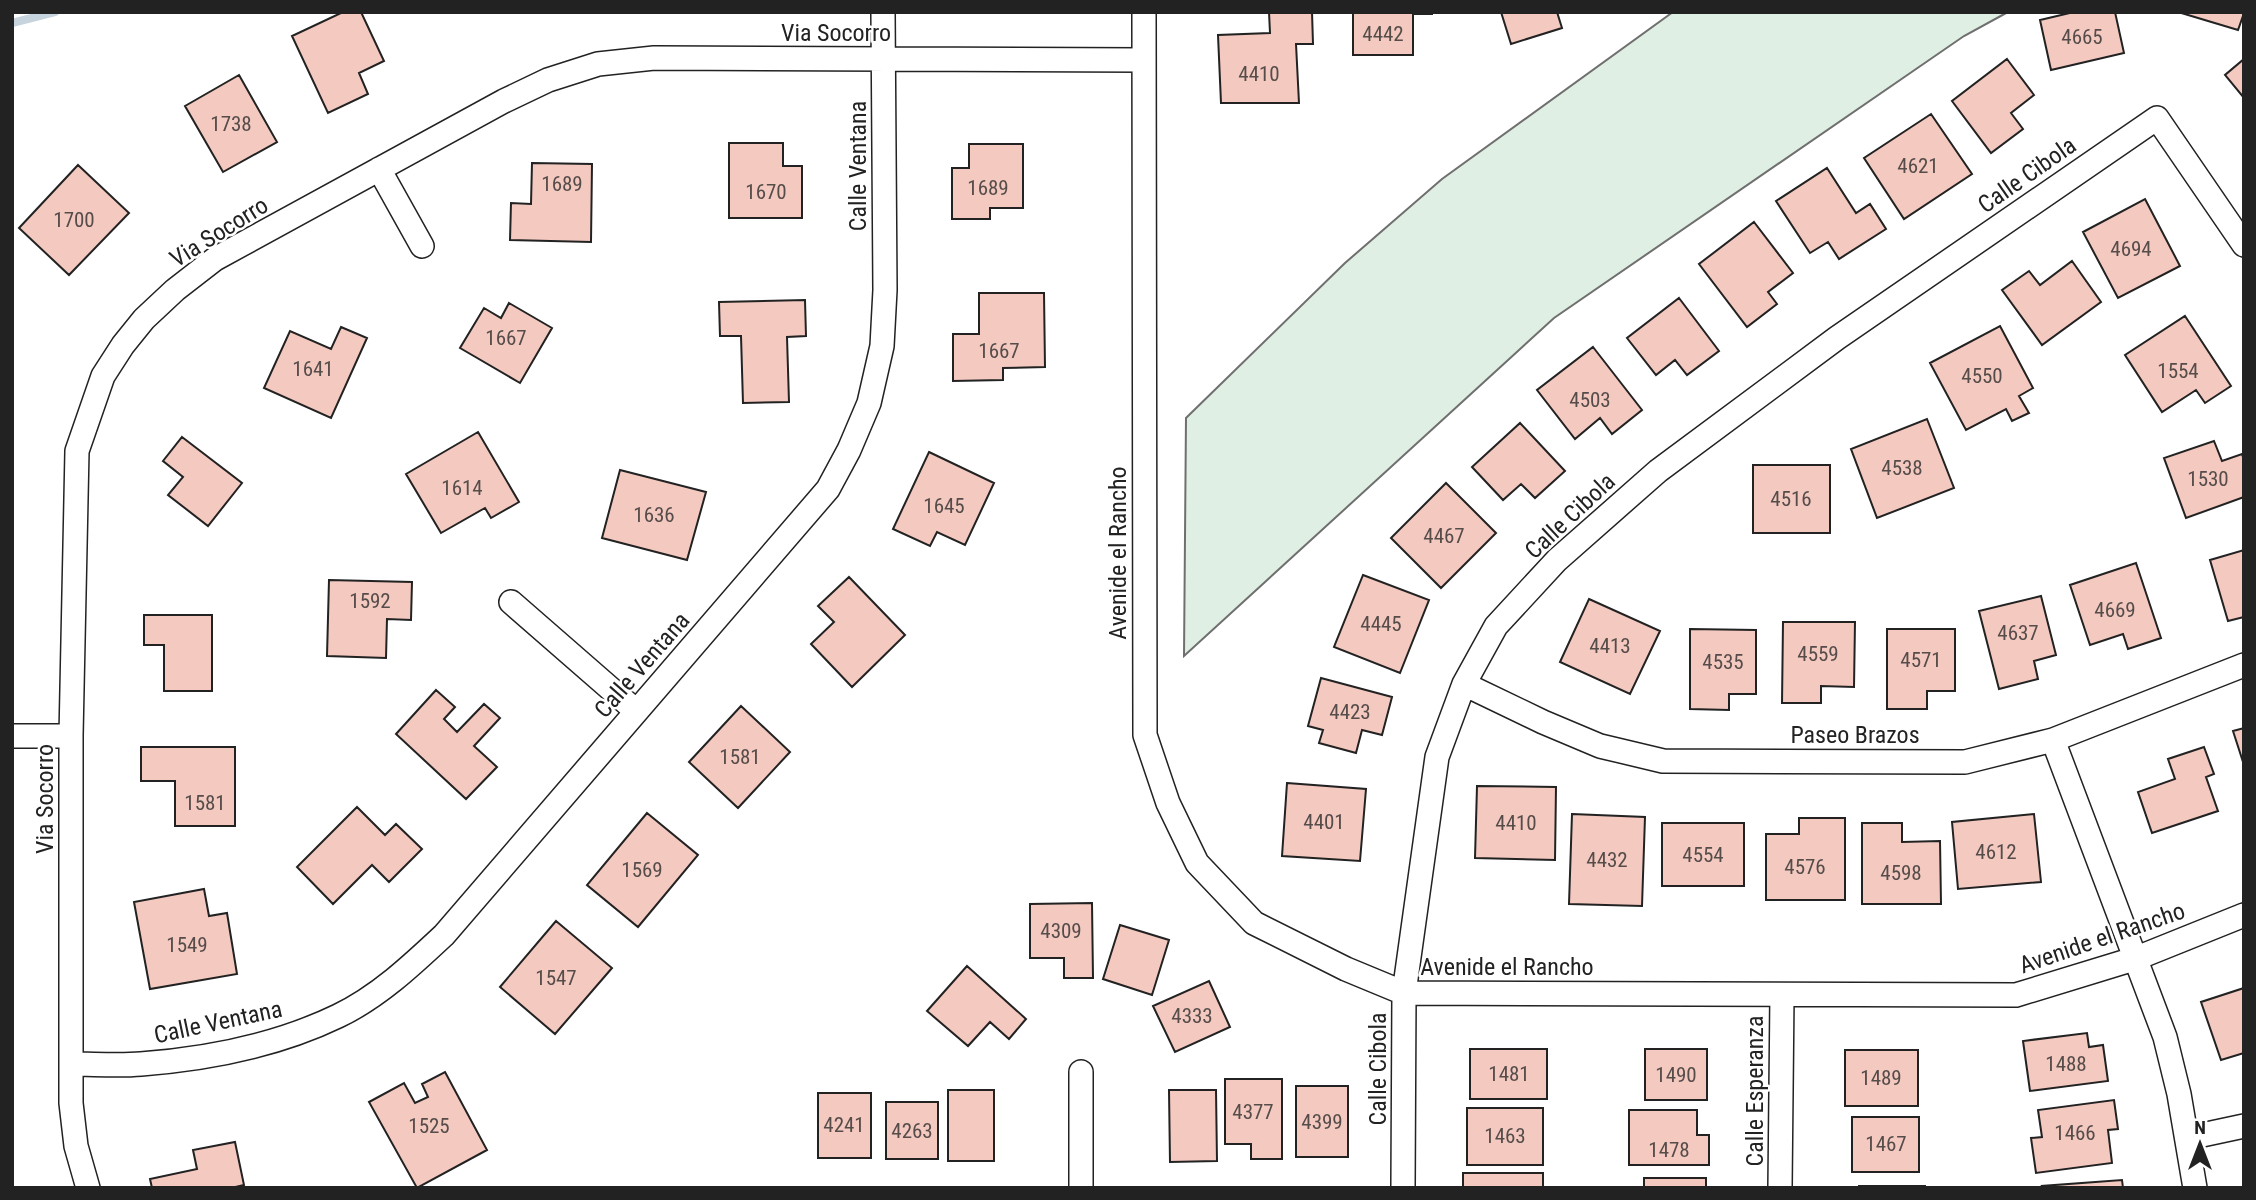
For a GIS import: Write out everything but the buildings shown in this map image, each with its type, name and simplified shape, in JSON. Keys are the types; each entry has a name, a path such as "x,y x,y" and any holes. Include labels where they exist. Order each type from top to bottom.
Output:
{"street":[{"name":"Calle Ventana","path":"71,1064 140,1064 209,1055 276,1040 339,1016 400,977 444,935 828,489 849,450 869,403 882,346 885,290 883,12"},
{"name":"Avenide el Rancho","path":"1144,12 1145,735 1168,803 1197,863 1254,923 1346,969 1404,993 2016,995 2137,958 2244,915"},
{"name":"Via Socorro","path":"88,1188 76,1146 71,1103 71,736 77,451 103,376 144,319 215,259 504,101 548,80 598,64 654,58 1143,60"},
{"name":"Calle Cibola","path":"1404,1188 1404,993 1437,757 1464,684 1496,626 1558,561 1658,471 1837,338 2157,118 2244,245"},
{"path":"379,169 422,246"},
{"path":"511,602 636,712"},
{"name":"Paseo Brazos","path":"1464,684 1600,746 1663,761 1965,762 2053,740 2244,665"},
{"path":"12,736 71,736"},
{"path":"2053,740 2165,1038 2188,1138 2195,1188"},
{"name":"Calle Esperanza","path":"1780,1188 1782,995"},
{"path":"1081,1072 1081,1188"},
{"path":"2188,1138 2244,1126"}],"green space":[{"path":"1673,12 2008,12 1964,36 1554,318 1184,656 1186,418 1345,263 1442,179"}],"waterway":[{"path":"12,23 55,12"}]}
